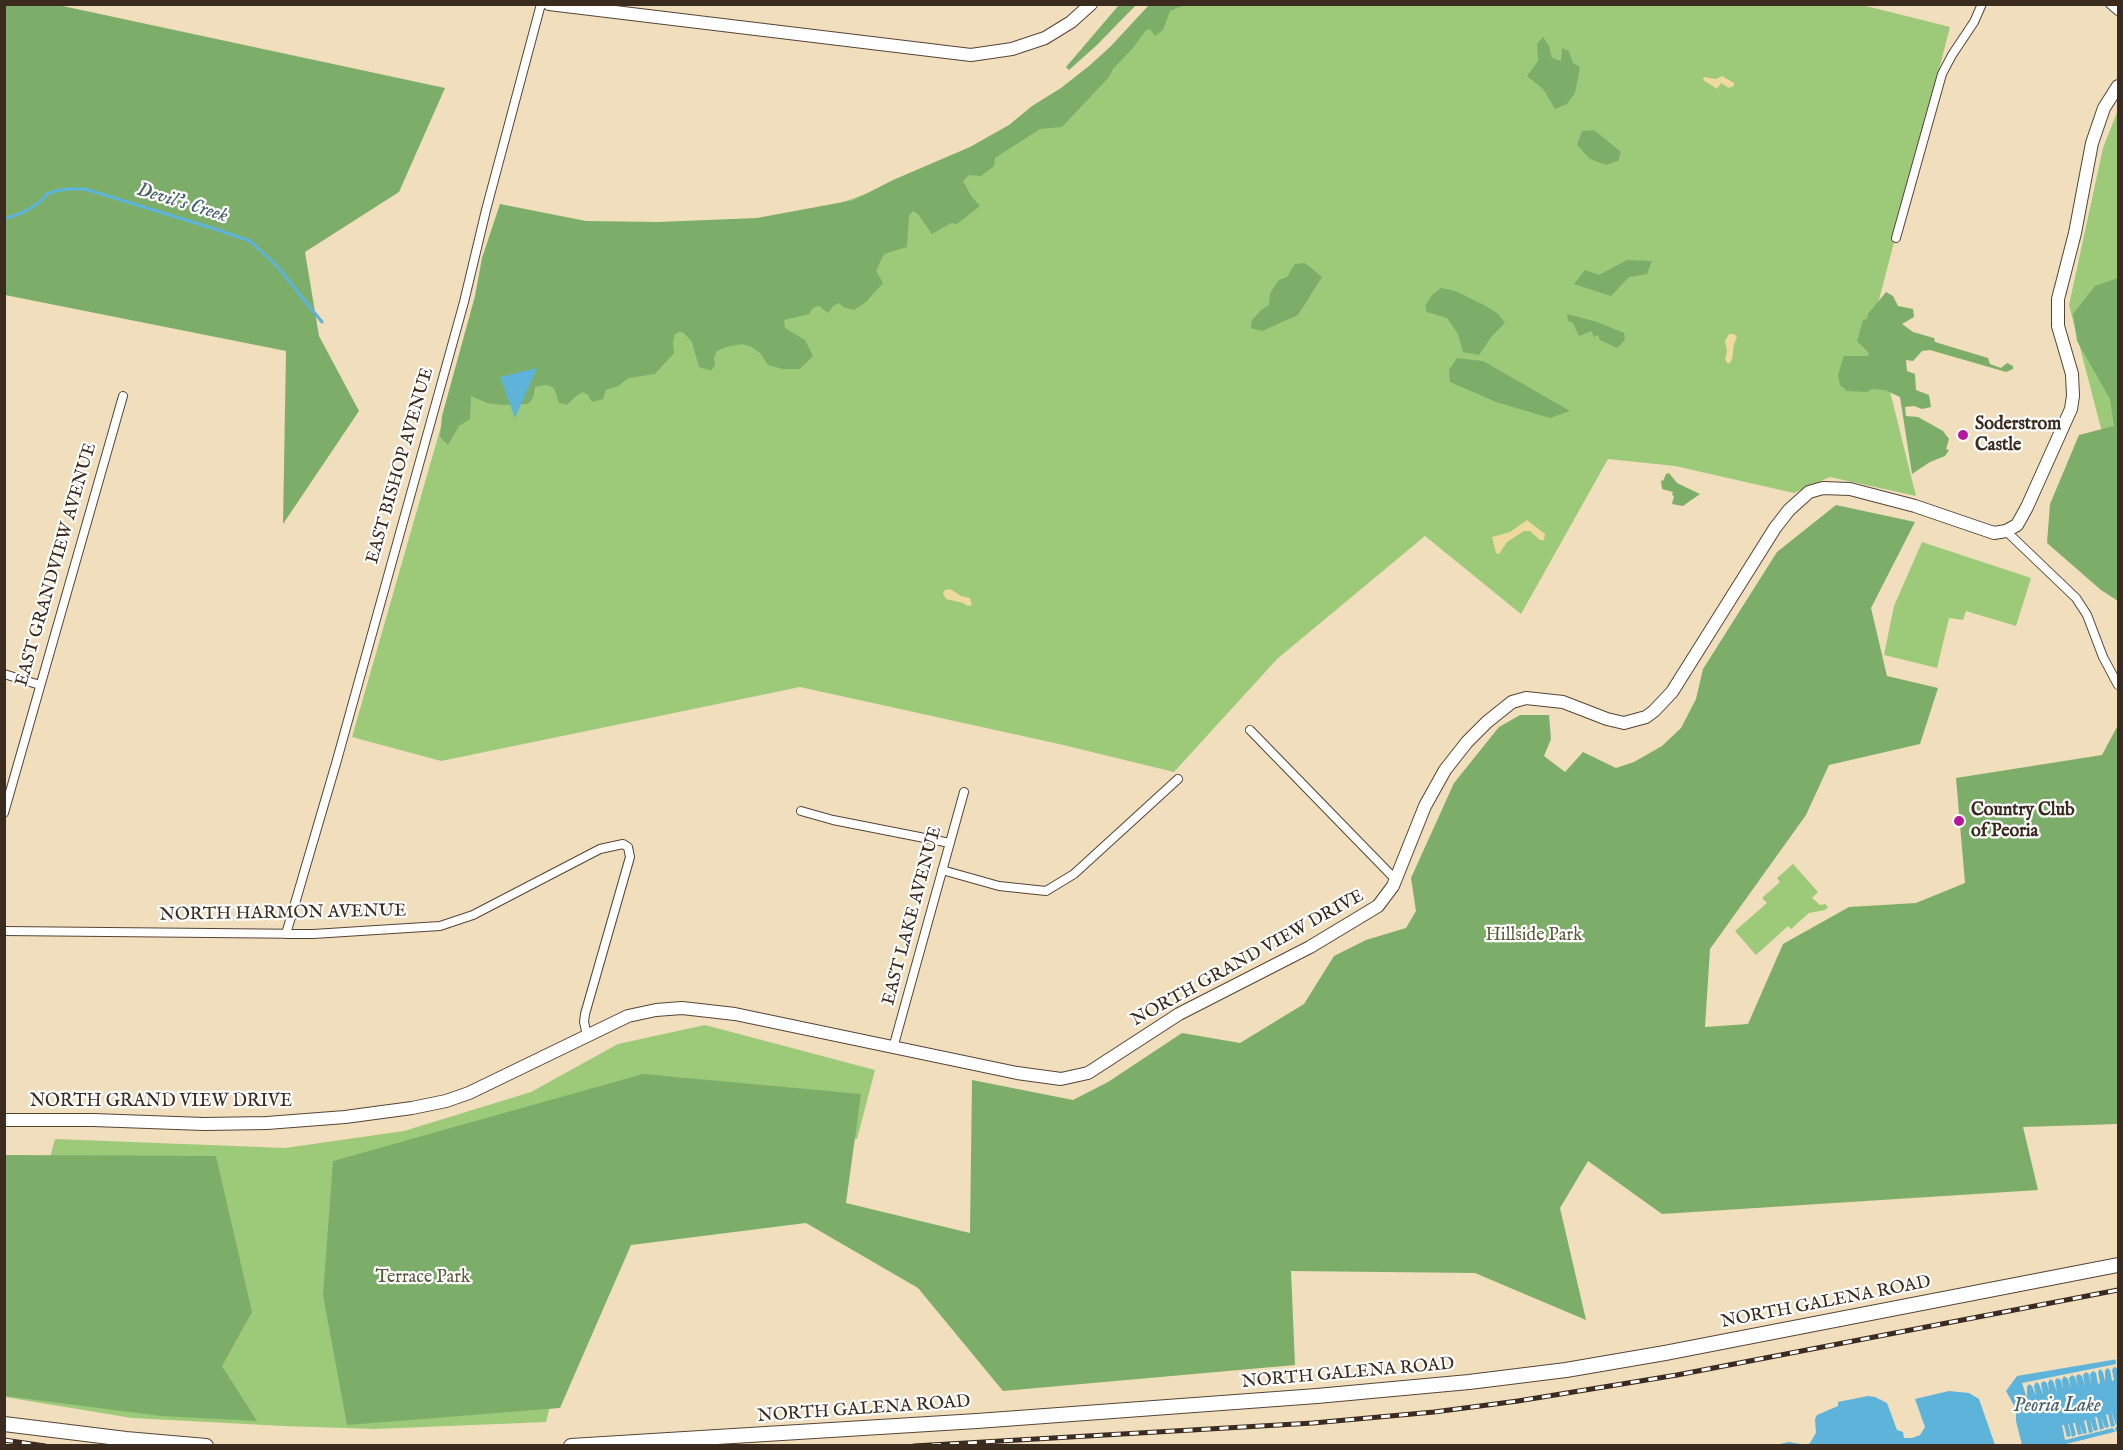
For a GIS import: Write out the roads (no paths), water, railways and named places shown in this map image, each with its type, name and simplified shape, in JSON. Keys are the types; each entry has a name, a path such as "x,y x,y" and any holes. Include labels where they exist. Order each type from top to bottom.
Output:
{"main road":[{"name":"NORTH GALENA ROAD","path":"571,1446 976,1421 1317,1396 1469,1382 1566,1370 1665,1353 2118,1265"},
{"path":"4,1424 206,1446"}],"street":[{"name":"EAST BISHOP AVENUE","path":"286,934 337,760 461,314 541,4"},
{"path":"549,4 971,55 1012,49 1045,38 1071,22 1091,4"},
{"path":"1896,238 1942,74 1974,22 1982,4"},
{"path":"2110,4 2118,10"},
{"path":"2118,86 2106,105 2092,143 2075,233 2058,299 2058,326 2073,384 2071,409 2021,518 2017,525 2006,531 2076,598 2087,615 2103,657 2118,684"},
{"name":"EAST GRANDVIEW AVENUE","path":"4,813 123,396"},
{"name":"NORTH GRAND VIEW DRIVE","path":"4,1120 253,1123 382,1113 461,1096 636,1014 689,1008 735,1014 1017,1073 1055,1079 1080,1076 1101,1066 1179,1014 1311,947 1364,916 1384,900 1396,880 1425,806 1440,777 1467,742 1505,706 1526,698 1563,702 1624,723 1646,717 1664,703 1765,542 1789,510 1809,492 1820,488 1850,489 1915,506 1990,532 2006,531"},
{"path":"4,674 40,685"},
{"path":"1250,730 1396,880"},
{"path":"942,870 999,886 1046,891 1074,874 1178,779"},
{"name":"EAST LAKE AVENUE","path":"893,1048 964,792"},
{"path":"801,811 832,820 950,843"},
{"name":"NORTH HARMON AVENUE","path":"4,932 286,934 415,928 451,923 472,915 596,851 616,845 627,845 630,857 585,1014 587,1035"}],"water":[{"path":"537,368 515,418 500,377"},
{"name":"Peoria Lake","path":"2118,1359 2118,1431 2062,1445 2022,1445 2016,1421 2016,1409 2006,1391 2017,1376"},
{"name":"Peoria Lake","path":"1949,1391 1969,1393 1979,1399 1995,1445 1806,1445 1816,1433 1817,1415 1838,1406 1838,1402 1868,1396 1887,1403 1897,1430 1903,1432 1904,1438 1920,1435 1925,1427 1915,1399"},
{"path":"1789,1442 1806,1445 1775,1445"}],"waterway":[{"name":"Devil's Creek","path":"4,219 24,212 40,202 47,194 55,191 85,189 215,229 250,241 276,265 322,322"}],"railway":[{"path":"914,1446 1313,1423 1434,1412 1677,1375 2118,1290"},
{"path":"4,1440 45,1446"}],"place":[{"name":"Soderstrom Castle","path":"1963,435"},
{"name":"Country Club of Peoria","path":"1959,821"}],"park label":[{"name":"Hillside Park","path":"1534,936"},
{"name":"Terrace Park","path":"423,1278"}]}
